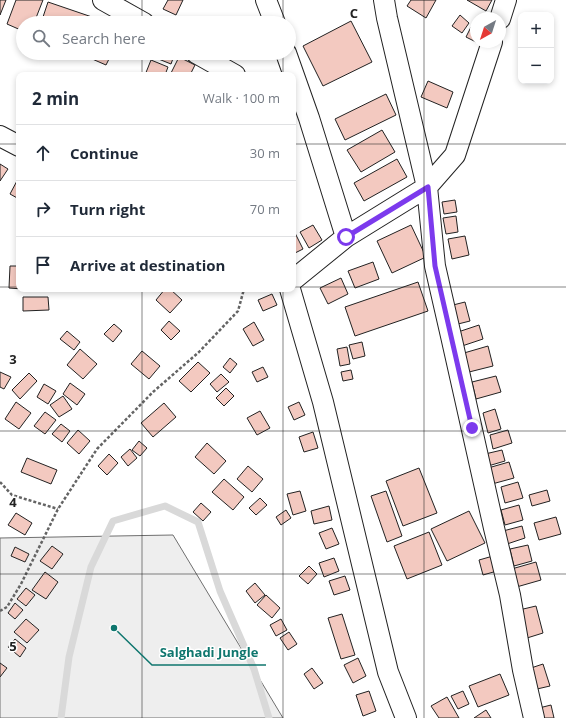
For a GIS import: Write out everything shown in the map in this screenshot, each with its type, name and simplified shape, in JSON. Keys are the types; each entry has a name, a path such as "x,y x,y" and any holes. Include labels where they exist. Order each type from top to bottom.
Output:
{"street":[{"path":"103,0 132,16"},
{"path":"266,0 272,16"},
{"path":"384,0 428,187 435,266 510,595 523,670 534,718"},
{"path":"502,12 506,0"},
{"path":"296,278 346,237 428,187 455,155 490,48"},
{"path":"208,60 230,72"},
{"path":"288,60 291,72"},
{"path":"296,93 301,113 346,237"},
{"path":"0,136 16,144"},
{"path":"291,292 323,402 388,672 406,718"}],"path":[{"path":"0,611 7,607 21,584 58,509 96,449 153,392 199,352 238,311 243,292"},
{"path":"0,482 12,495 58,509"}],"shaded area":[{"path":"173,535 283,718 0,718 0,538"}],"building":[{"path":"0,0 6,0 0,15"},
{"path":"16,0 43,0 37,16 16,16 16,28 7,24"},
{"path":"168,0 183,0 176,15 163,9"},
{"path":"411,0 436,0 426,18 407,6"},
{"path":"467,0 492,0 486,11"},
{"path":"48,2 89,16 43,16"},
{"path":"460,15 469,23 462,33 452,26"},
{"path":"351,21 372,62 323,86 303,46"},
{"path":"470,29 470,39 466,37"},
{"path":"94,60 108,60 106,65"},
{"path":"151,60 168,67 166,72 146,72"},
{"path":"161,60 172,60 171,64"},
{"path":"178,60 185,60 195,65 192,72 172,72"},
{"path":"428,81 453,92 447,108 421,97"},
{"path":"386,94 396,115 345,140 335,119"},
{"path":"382,130 395,152 361,172 347,150"},
{"path":"397,159 407,177 364,201 354,183"},
{"path":"0,164 8,169 0,181"},
{"path":"16,183 16,197 10,194"},
{"path":"455,200 457,212 444,214 442,202"},
{"path":"456,216 458,232 446,234 443,218"},
{"path":"313,225 322,240 309,248 300,232"},
{"path":"411,225 426,257 392,273 377,241"},
{"path":"296,235 303,249 296,252"},
{"path":"465,236 469,255 452,259 448,239"},
{"path":"373,262 379,279 355,288 348,271"},
{"path":"10,266 16,266 16,289 9,288"},
{"path":"341,278 348,294 328,304 320,288"},
{"path":"418,282 428,311 355,336 345,307"},
{"path":"163,292 173,292 182,300 170,313 156,300"},
{"path":"272,294 277,305 263,311 258,300"},
{"path":"23,297 48,297 49,310 23,311"},
{"path":"465,302 470,321 458,324 453,305"},
{"path":"169,321 180,331 171,340 161,330"},
{"path":"254,322 264,340 253,346 243,329"},
{"path":"114,324 122,331 113,342 104,334"},
{"path":"479,325 483,339 462,346 458,332"},
{"path":"67,331 80,342 74,350 60,339"},
{"path":"362,342 365,356 353,359 349,345"},
{"path":"488,346 493,366 469,372 464,353"},
{"path":"347,347 350,364 340,366 337,349"},
{"path":"80,349 97,364 83,379 67,365"},
{"path":"142,351 160,366 149,379 131,364"},
{"path":"230,358 237,364 230,373 223,367"},
{"path":"198,362 210,373 191,392 179,381"},
{"path":"263,367 268,377 257,382 252,372"},
{"path":"351,370 353,379 343,381 341,372"},
{"path":"0,372 11,377 4,389 0,387"},
{"path":"29,373 37,381 20,399 12,390"},
{"path":"221,374 229,382 217,392 210,384"},
{"path":"496,376 501,392 476,399 472,382"},
{"path":"70,383 85,394 77,405 63,394"},
{"path":"44,384 56,391 48,404 37,397"},
{"path":"226,388 234,396 224,406 216,398"},
{"path":"63,396 72,409 59,417 50,405"},
{"path":"16,402 31,413 19,429 5,419"},
{"path":"299,402 305,415 294,420 288,407"},
{"path":"164,403 176,417 153,437 141,423"},
{"path":"495,409 501,429 488,433 483,413"},
{"path":"260,411 270,428 257,435 247,418"},
{"path":"45,412 56,420 45,434 34,426"},
{"path":"61,424 70,431 62,442 52,434"},
{"path":"78,430 90,441 79,454 67,443"},
{"path":"508,430 512,443 493,449 490,435"},
{"path":"313,432 318,448 304,452 299,437"},
{"path":"139,441 147,448 140,456 132,450"},
{"path":"207,443 226,461 214,474 195,457"},
{"path":"130,449 137,458 128,466 121,457"},
{"path":"502,450 505,461 488,466 485,454"},
{"path":"109,454 118,463 107,475 98,466"},
{"path":"27,458 57,470 51,484 21,472"},
{"path":"509,462 514,478 492,484 488,468"},
{"path":"248,466 263,479 252,492 237,479"},
{"path":"419,468 437,513 403,526 386,481"},
{"path":"224,479 244,497 233,510 212,492"},
{"path":"518,482 523,498 505,503 501,487"},
{"path":"547,490 550,501 532,506 529,495"},
{"path":"300,491 306,511 293,515 287,494"},
{"path":"386,491 402,536 387,542 371,496"},
{"path":"260,498 267,505 256,515 249,508"},
{"path":"201,503 211,512 203,521 193,512"},
{"path":"519,505 523,520 505,525 501,510"},
{"path":"329,506 332,520 314,524 311,511"},
{"path":"286,510 291,518 281,525 276,517"},
{"path":"469,511 485,543 447,561 431,529"},
{"path":"16,513 32,523 25,535 8,525"},
{"path":"556,517 561,534 539,540 534,523"},
{"path":"522,526 525,538 507,544 503,531"},
{"path":"332,528 339,544 326,549 319,533"},
{"path":"429,532 442,565 407,579 394,546"},
{"path":"528,545 532,561 514,566 510,549"},
{"path":"52,546 63,554 52,569 40,561"},
{"path":"15,547 29,554 25,562 11,556"},
{"path":"493,556 497,571 483,575 479,560"},
{"path":"334,558 339,571 324,577 319,563"},
{"path":"536,562 541,580 513,588 508,570"},
{"path":"309,566 317,574 308,584 299,576"},
{"path":"45,572 58,582 46,599 32,590"},
{"path":"345,576 350,590 334,595 329,581"},
{"path":"255,583 265,595 255,603 246,591"},
{"path":"26,588 35,595 26,606 17,599"},
{"path":"266,595 280,608 272,618 257,605"},
{"path":"15,603 23,610 15,619 8,613"},
{"path":"536,606 543,633 527,638 519,610"},
{"path":"342,614 355,655 341,659 328,618"},
{"path":"26,619 39,630 27,643 14,632"},
{"path":"281,619 287,630 276,636 270,625"},
{"path":"289,632 297,644 288,650 280,638"},
{"path":"15,639 26,648 20,657 8,647"},
{"path":"358,658 366,676 353,683 344,665"},
{"path":"0,663 7,668 0,677"},
{"path":"543,664 550,686 537,689 531,668"},
{"path":"312,668 323,683 314,689 304,674"},
{"path":"500,674 509,695 478,707 469,686"},
{"path":"369,691 376,711 363,716 356,695"},
{"path":"463,691 469,704 458,709 451,696"},
{"path":"447,697 459,718 439,718 431,706"},
{"path":"551,705 554,718 542,718 539,708"},
{"path":"486,710 491,718 474,718"}],"waterway":[{"path":"61,718 69,657 91,567 113,521 165,506 198,522 220,591 254,669 269,718"}],"place":[{"name":"Salghadi Jungle","path":"114,628"}],"route":[{"path":"346,237 428,187 435,266 472,428"}]}
